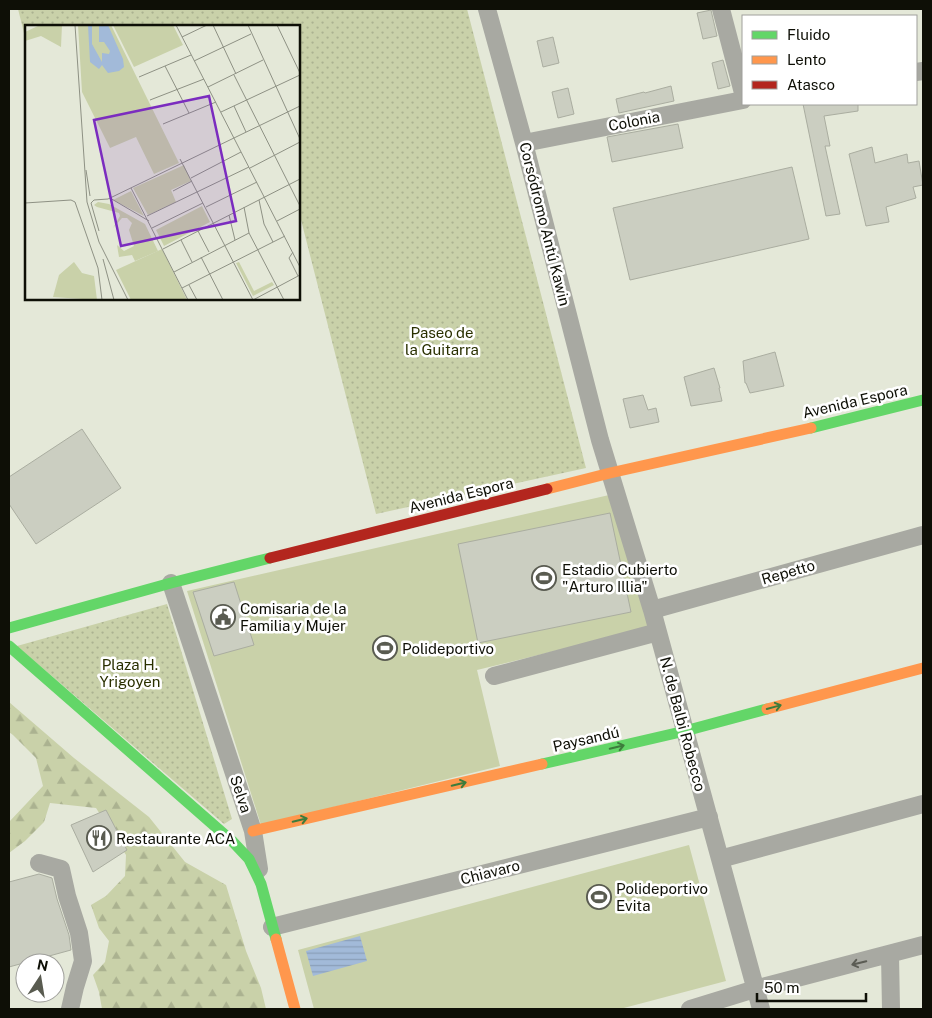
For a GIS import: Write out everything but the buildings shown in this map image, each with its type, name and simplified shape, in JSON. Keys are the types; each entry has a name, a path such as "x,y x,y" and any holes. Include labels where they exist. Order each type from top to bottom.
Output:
{"street":[{"name":"Corsódromo Antú Kawin","path":"487,9 524,143 600,440"},
{"path":"721,9 742,89"},
{"name":"Colonia","path":"524,143 742,100"},
{"name":"Avenida Espora","path":"9,628 172,584 610,473 849,419 923,400"},
{"name":"N. de Balbi Robecco","path":"600,440 652,610 761,1009"},
{"name":"Repetto","path":"652,610 923,535"},
{"name":"Selva","path":"172,584 253,831 261,884 295,1009"},
{"path":"494,676 658,632"},
{"path":"9,646 233,842 249,859 261,884"},
{"name":"Paysandú","path":"253,831 685,731 923,668"},
{"path":"720,858 923,804"},
{"name":"Chiavaro","path":"272,926 709,817"},
{"path":"39,863 61,868 78,933 83,961 70,1009"},
{"path":"690,1009 755,989 923,945"},
{"path":"890,955 891,1009"}],"green space":[{"name":"Paseo de la Guitarra","path":"18,9 467,9 586,468 376,514 300,216 300,25 25,25 25,37"},
{"name":"Polideportivo","path":"618,493 652,627 477,670 500,766 261,825 187,591"},
{"name":"Plaza H. Yrigoyen","path":"167,604 232,819 224,824 17,646"},
{"path":"9,702 74,758 149,817 185,862 226,885 246,951 261,988 266,1009 102,1009 93,975 105,962 109,941 99,928 91,905 106,896 125,876 126,855 96,808 50,803 44,822 25,841 9,853 9,822 43,786 36,758 9,732"},
{"name":"Polideportivo Evita","path":"689,845 726,981 620,1009 314,1009 298,950"}],"water":[{"path":"360,936 367,961 313,976 306,951"}],"traffic: fast":[{"path":"811,428 923,400"},
{"path":"9,628 270,558"},
{"path":"9,646 233,842 249,859 261,884 276,939"},
{"path":"542,764 685,731 767,709"}],"traffic: slow":[{"path":"547,489 811,428"},
{"path":"767,709 923,668"},
{"path":"253,831 542,764"},
{"path":"276,939 295,1009"}],"traffic: jam":[{"path":"270,558 547,489"}],"place":[{"name":"Estadio Cubierto \"Arturo Illia\"","path":"544,578"},
{"name":"Comisaria de la Familia y Mujer","path":"223,617"},
{"name":"Polideportivo","path":"385,648"},
{"name":"Restaurante ACA","path":"99,838"},
{"name":"Polideportivo Evita","path":"599,897"}]}
